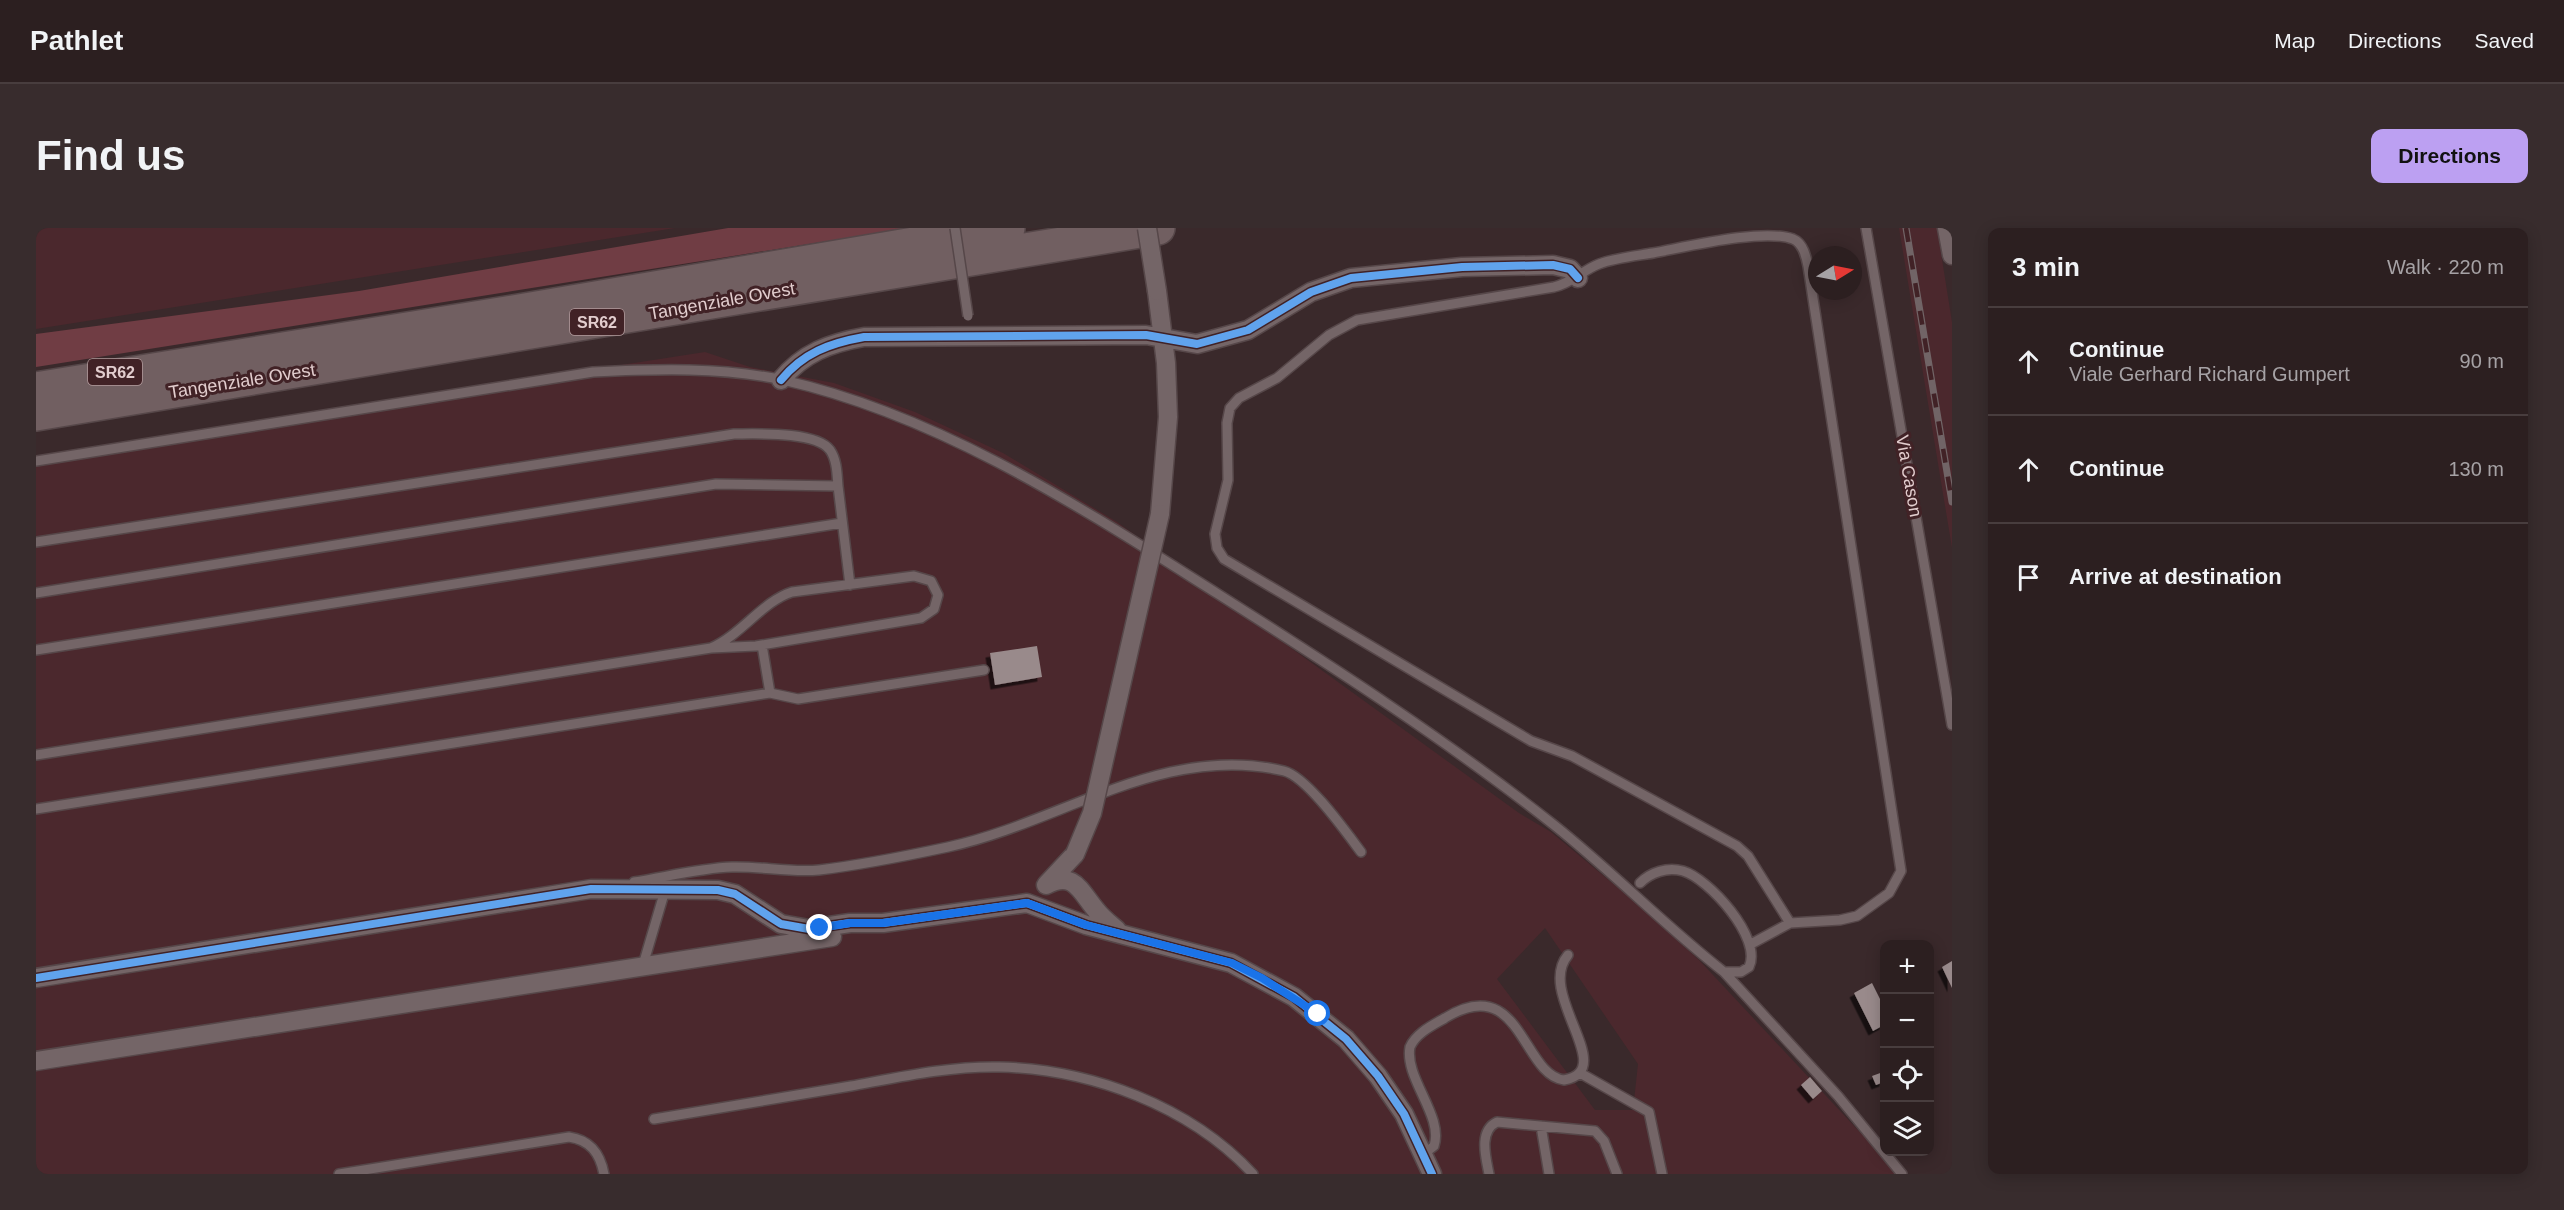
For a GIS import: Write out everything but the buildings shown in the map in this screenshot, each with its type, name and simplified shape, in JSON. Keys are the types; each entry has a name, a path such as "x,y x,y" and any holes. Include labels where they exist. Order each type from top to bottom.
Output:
{"highway":[{"name":"Tangenziale Ovest","path":"36,389 193,365 1008,228"},
{"name":"Tangenziale Ovest","path":"36,414 1158,228"},
{"name":"SR62","path":"36,380 193,365"}],"street":[{"path":"1046,885 1075,854 1092,813 1160,514 1168,417 1157,291 1147,228"},
{"path":"1947,228 1952,255"},
{"path":"781,380 800,360 843,341 864,337 1146,335 1197,344 1216,341 1248,330 1323,286 1374,274 1462,267 1553,265 1570,269 1578,278"},
{"path":"1009,904 1024,899 1046,885 1059,880 1076,884 1094,921"},
{"path":"36,978 591,889 667,883 735,894 768,917 795,927 809,929 850,923 883,923 1027,903 1094,921 1120,933 1232,963 1294,997 1346,1039 1378,1076 1404,1114 1425,1153 1432,1174"},
{"path":"36,1061 852,934 883,923"}],"lane":[{"path":"955,228 969,337"},
{"name":"Via Cason","path":"1866,228 1952,725"},
{"path":"1751,944 1790,923 1840,920 1857,916 1889,893 1901,871 1806,258 1796,240 1784,236 1753,235 1601,263 1578,278 1554,288 1357,320 1329,335 1277,378 1239,398 1228,415 1228,480 1215,534 1217,548 1224,559 1518,734 1544,748 1572,756 1737,846 1748,856 1790,923"},
{"path":"36,461 593,372 683,368 781,380 844,397 920,425 1001,465 1133,541 1402,713 1555,826 1724,972 1838,1096 1902,1174"},
{"path":"36,542 734,434 790,435 819,442 826,446 834,457 850,585"},
{"path":"36,593 716,484 784,483 838,486"},
{"path":"36,650 842,523"},
{"path":"36,755 711,648 762,645 921,618 938,603 935,586 922,577 785,594 731,638 711,648"},
{"path":"762,645 770,693"},
{"path":"36,809 770,693 798,699 984,670"},
{"path":"643,965 667,883 733,867 819,870 949,846 996,833 1130,782 1207,766 1248,766 1291,773 1307,786 1361,852"},
{"path":"1640,883 1647,876 1665,870 1675,869 1690,874 1738,920 1751,944 1753,956 1746,970 1735,973 1724,972"},
{"path":"1425,1153 1434,1146 1436,1131 1411,1064 1410,1047 1422,1032 1458,1010 1482,1006 1499,1011 1515,1026 1553,1076 1564,1080 1580,1073 1584,1051 1558,983 1561,967 1568,955"},
{"path":"654,1119 940,1071 1002,1067 1085,1080 1149,1101 1216,1141 1253,1174"},
{"path":"1580,1073 1649,1112 1662,1174"},
{"path":"1488,1174 1485,1150 1490,1127 1497,1122 1599,1133 1617,1174"},
{"path":"1540,1126 1549,1174"},
{"path":"339,1174 569,1137 592,1146 598,1155 604,1174"}],"shaded area":[{"path":"36,228 675,228 36,329"},
{"path":"728,228 909,228 36,367 36,334 359,291"},
{"path":"1899,228 1937,228 1952,322 1952,548"},
{"path":"705,352 750,367 834,383 915,412 1003,453 1117,522 1519,813 1551,832 1640,906 1699,960 1899,1174 36,1174 36,456","holes":["1545,928 1638,1064 1633,1110 1595,1110 1497,979"]}],"railway":[{"path":"1906,228 1952,502"}],"cycle path":[{"path":"781,380 808,356 840,342 864,337 1146,335 1197,344 1248,330 1311,292 1351,278 1462,267 1553,265 1570,269 1578,278"},
{"path":"36,978 591,889 718,890 735,894 781,924 809,929 850,923 883,923 1027,903 1086,925 1231,963 1294,997 1346,1039 1378,1076 1404,1114 1432,1174"}],"route":[{"path":"820,928 850,923 883,923 1022,902 1086,925 1169,944 1232,963 1262,978 1318,1014"}]}
